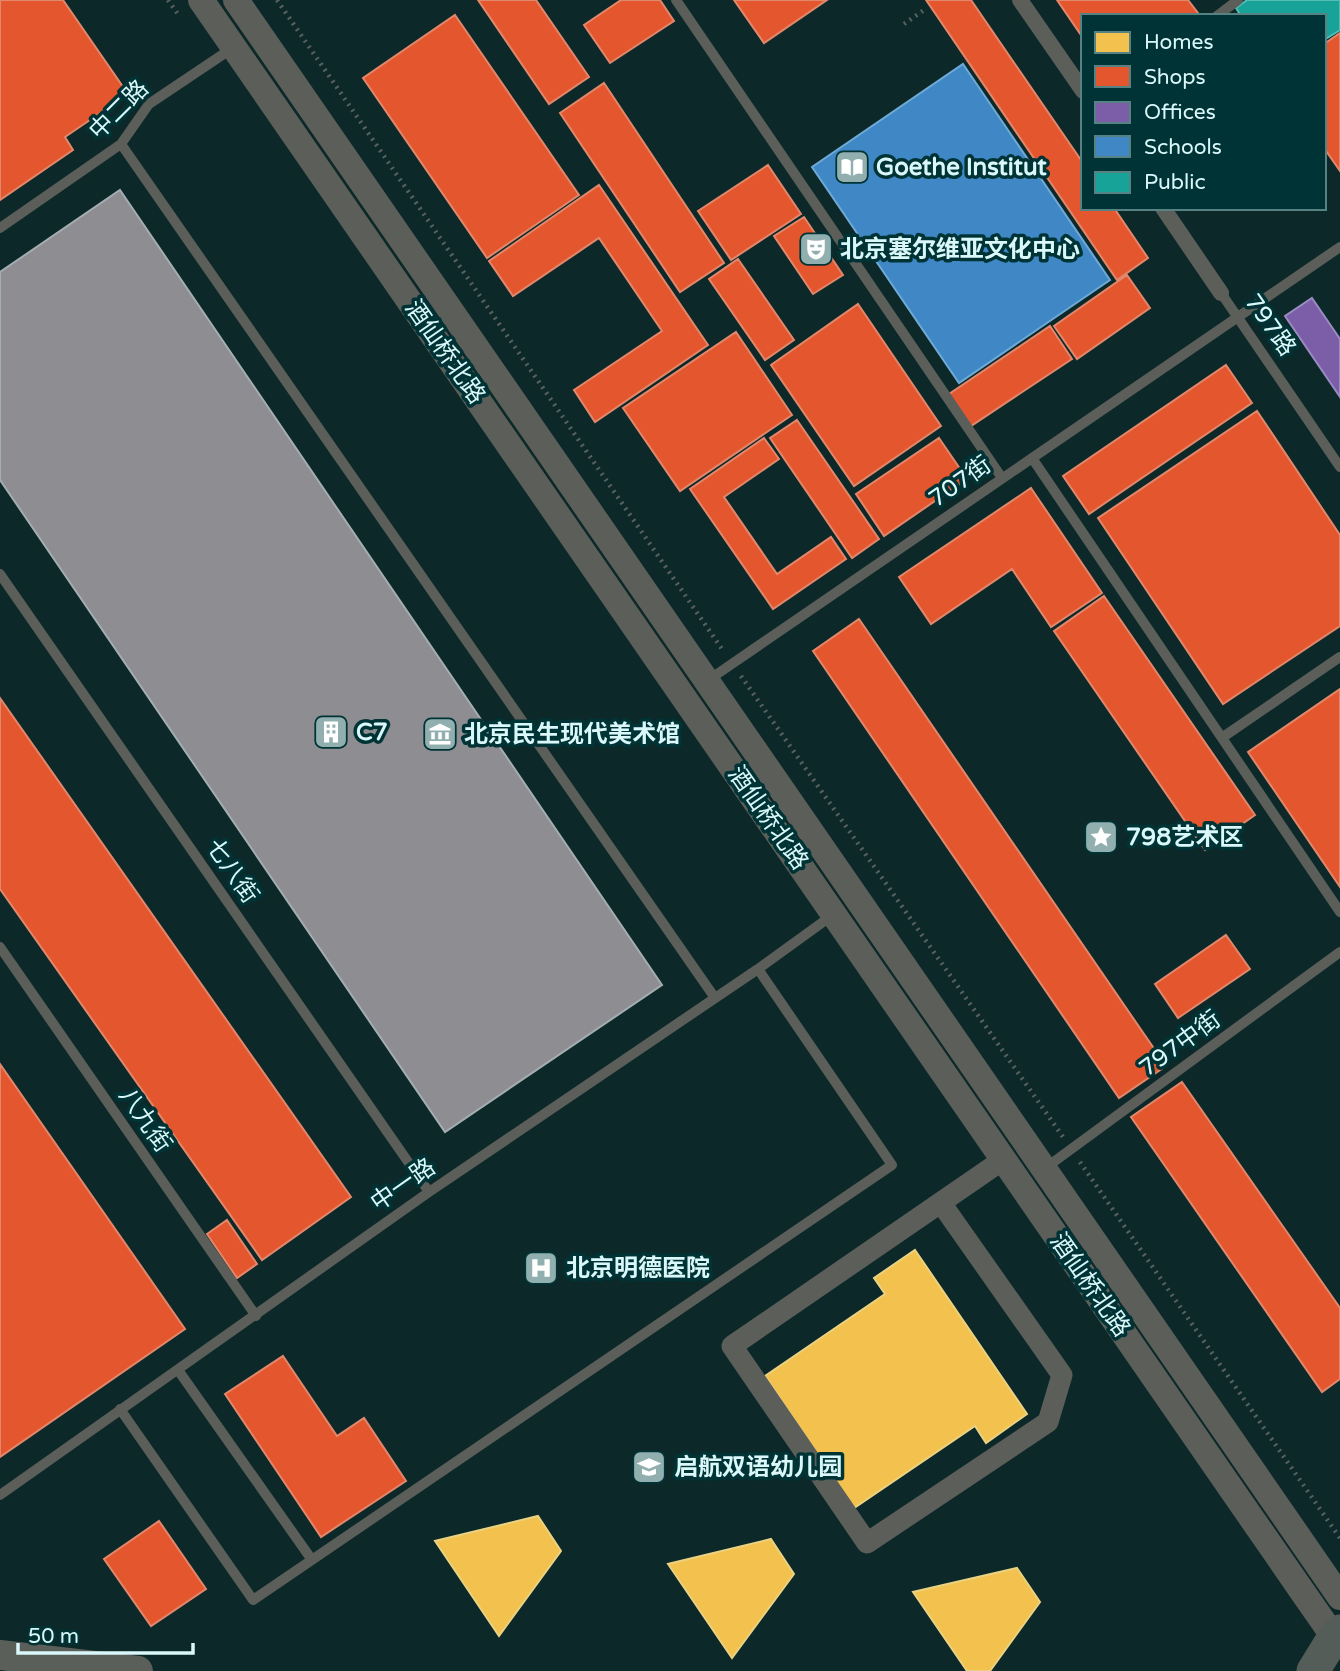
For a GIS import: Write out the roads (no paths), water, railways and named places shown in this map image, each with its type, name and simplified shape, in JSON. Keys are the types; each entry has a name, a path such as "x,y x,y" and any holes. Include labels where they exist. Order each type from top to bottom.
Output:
{"main road":[{"name":"酒仙桥北路","path":"1313,1671 1338,1635"},
{"path":"0,1655 138,1671"}],"street":[{"name":"酒仙桥北路","path":"201,0 1004,1159 1338,1635"},
{"name":"酒仙桥北路","path":"236,0 1340,1597"},
{"path":"1020,0 1081,88"},
{"name":"797路","path":"1164,210 1221,293"},
{"path":"941,1202 1062,1375 1048,1422 867,1543 732,1346 941,1202 1004,1159"}],"lane":[{"path":"676,0 1002,478"},
{"path":"1220,14 1238,0"},
{"name":"中二路","path":"0,228 121,144 149,104 234,47"},
{"path":"121,144 715,998"},
{"name":"707街","path":"707,681 1340,247"},
{"name":"797路","path":"1221,293 1340,467"},
{"path":"1032,458 1340,912"},
{"name":"七八街","path":"0,574 429,1192"},
{"path":"1223,737 1340,657"},
{"name":"中一路","path":"0,1495 429,1192 758,969 834,914"},
{"name":"八九街","path":"0,947 256,1316"},
{"name":"797中街","path":"1044,1169 1340,952"},
{"path":"120,1409 253,1600 892,1165 758,969"},
{"path":"178,1370 312,1560"}],"place":[{"name":"Goethe Institut","path":"852,167"},
{"name":"北京塞尔维亚文化中心","path":"816,249"},
{"name":"C7","path":"331,732"},
{"name":"北京民生现代美术馆","path":"440,734"},
{"name":"798艺术区","path":"1101,837"},
{"name":"北京明德医院","path":"541,1268"},
{"name":"启航双语幼儿园","path":"649,1467"}]}
